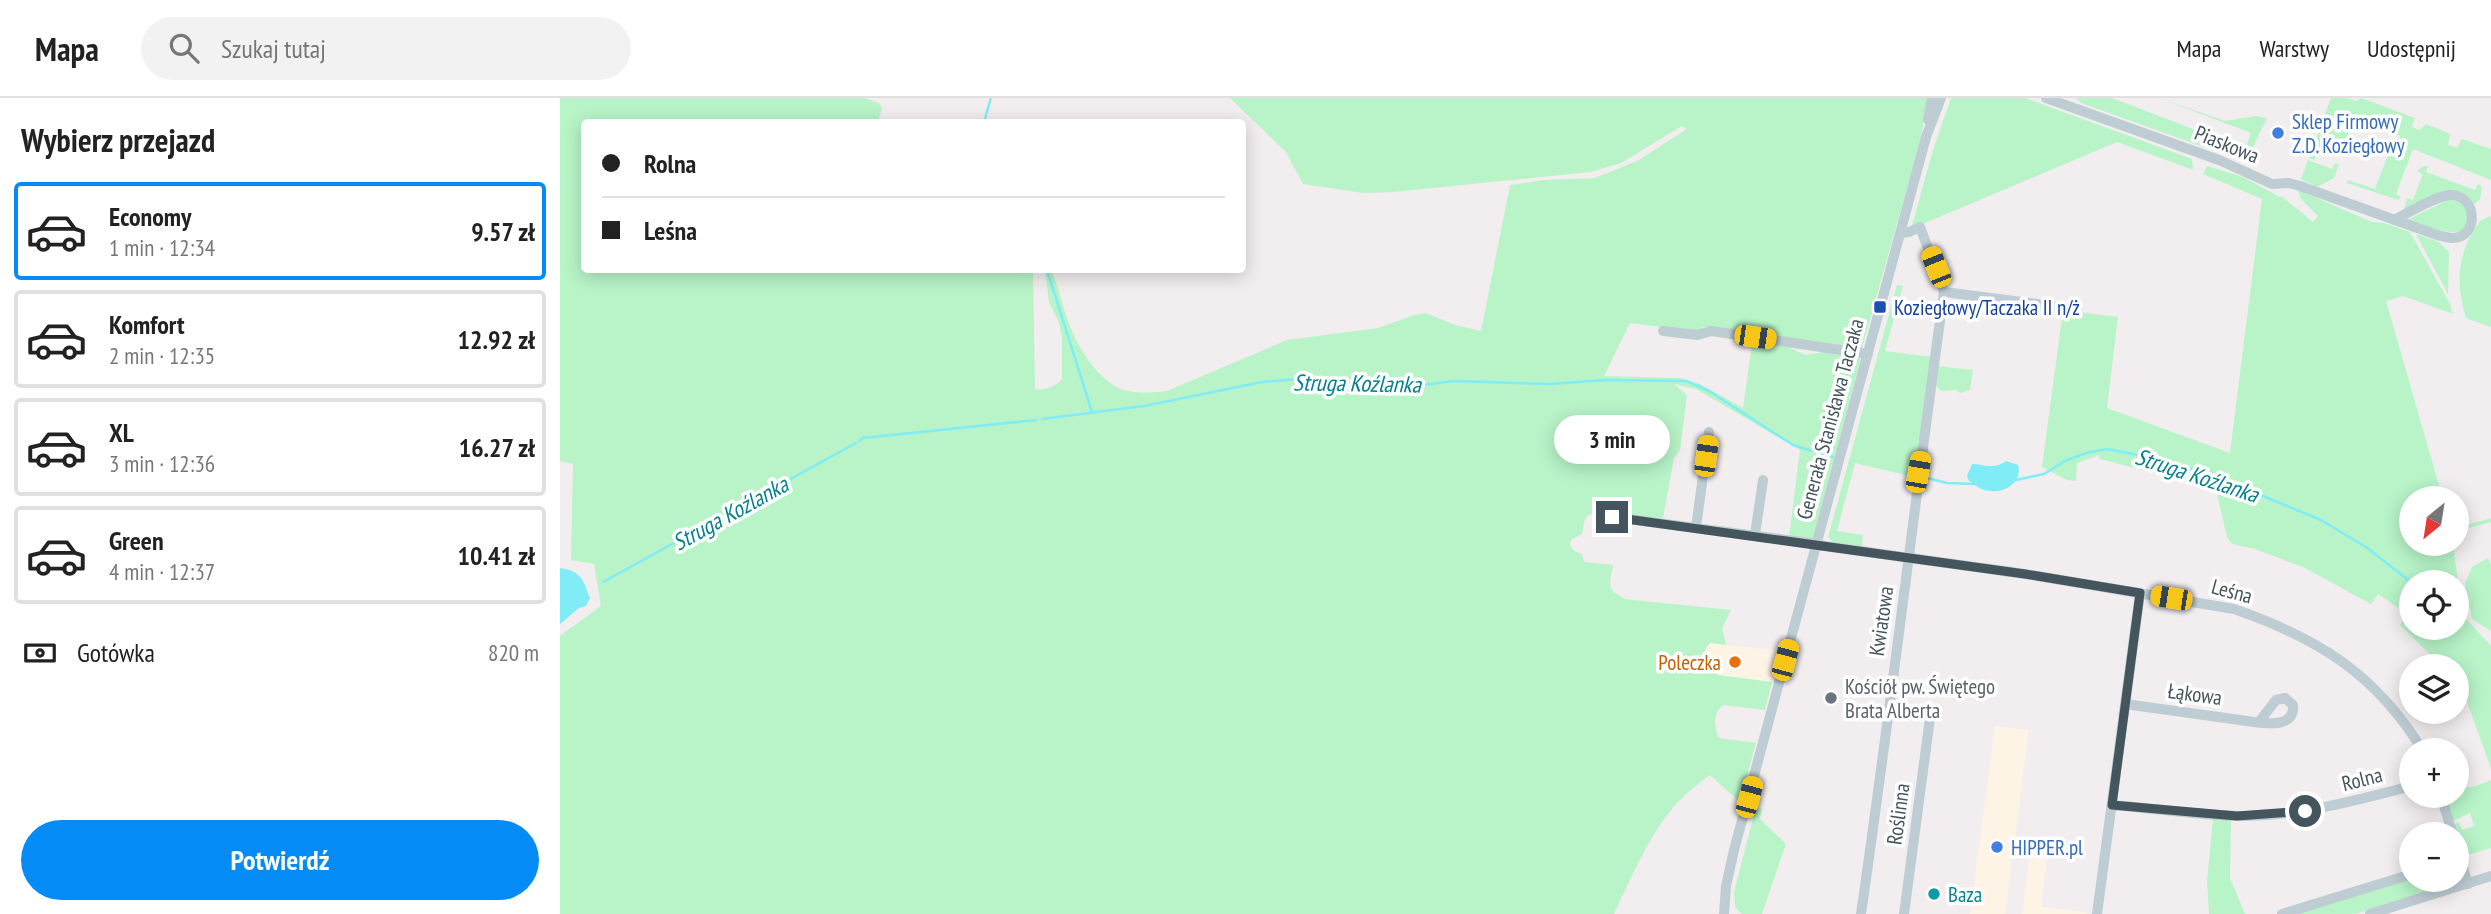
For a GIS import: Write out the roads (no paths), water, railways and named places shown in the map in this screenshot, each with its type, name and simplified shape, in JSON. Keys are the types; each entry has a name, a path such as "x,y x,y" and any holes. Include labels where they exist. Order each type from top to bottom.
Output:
{"street":[{"name":"Generała Stanisława Taczaka","path":"1926,138 1931,98"},
{"name":"Generała Stanisława Taczaka","path":"1724,914 1727,880 1900,233 1926,138 1941,98"},
{"name":"Piaskowa","path":"2046,98 2241,168 2272,184 2289,183 2300,186 2437,235 2454,238 2467,232 2473,217 2472,209 2463,199 2448,195 2394,219"},
{"name":"Kwiatowa","path":"1861,914 1944,292 1920,227 1900,233"},
{"path":"1944,292 2069,308"},
{"path":"1663,331 1698,335 1711,331 1868,354"},
{"path":"1696,527 1709,432"},
{"path":"1755,536 1763,480"},
{"name":"Leśna","path":"1612,517 1909,558 2234,609 2310,640 2350,667 2386,699 2414,738"},
{"path":"2097,914 2140,593"},
{"name":"Łąkowa","path":"2125,704 2259,722"},
{"name":"Roślinna","path":"1904,914 1930,718"},
{"name":"Rolna","path":"2112,805 2216,815 2260,815 2323,808 2399,789"},
{"path":"2469,884 2491,876"},
{"path":"2282,914 2399,878"},
{"path":"2370,914 2442,892"}],"water":[{"path":"2006,461 2018,465 2019,471 2016,481 2007,488 1987,491 1969,481 1967,476 1972,464 1993,466"},
{"path":"560,568 577,574 590,598 586,606 579,608 560,624"}],"waterway":[{"path":"985,119 991,98"},
{"path":"1048,273 1092,412"},
{"name":"Struga Koźlanka","path":"1042,419 1144,406 1262,382 1298,379 1406,387 1455,381 1548,384"},
{"name":"Struga Koźlanka","path":"1550,384 1606,380 1686,381 1709,391 1793,445 1833,457"},
{"name":"Struga Koźlanka","path":"859,441 863,438 1036,420"},
{"name":"Struga Koźlanka","path":"603,582 856,443"},
{"name":"Struga Koźlanka","path":"2016,480 2044,474 2065,461 2107,449 2144,456 2210,474 2321,520 2366,547 2399,573"},
{"name":"Struga Koźlanka","path":"1923,477 1947,483 1975,484"}],"place":[{"name":"Sklep Firmowy Z.D. Koziegłowy","path":"2278,133"},
{"name":"Koziegłowy/Taczaka II n/ż","path":"1880,307"},
{"name":"Poleczka","path":"1735,662"},
{"name":"Kościół pw. Świętego Brata Alberta","path":"1831,698"},
{"name":"HIPPER.pl","path":"1997,847"},
{"name":"Baza","path":"1934,894"}]}
